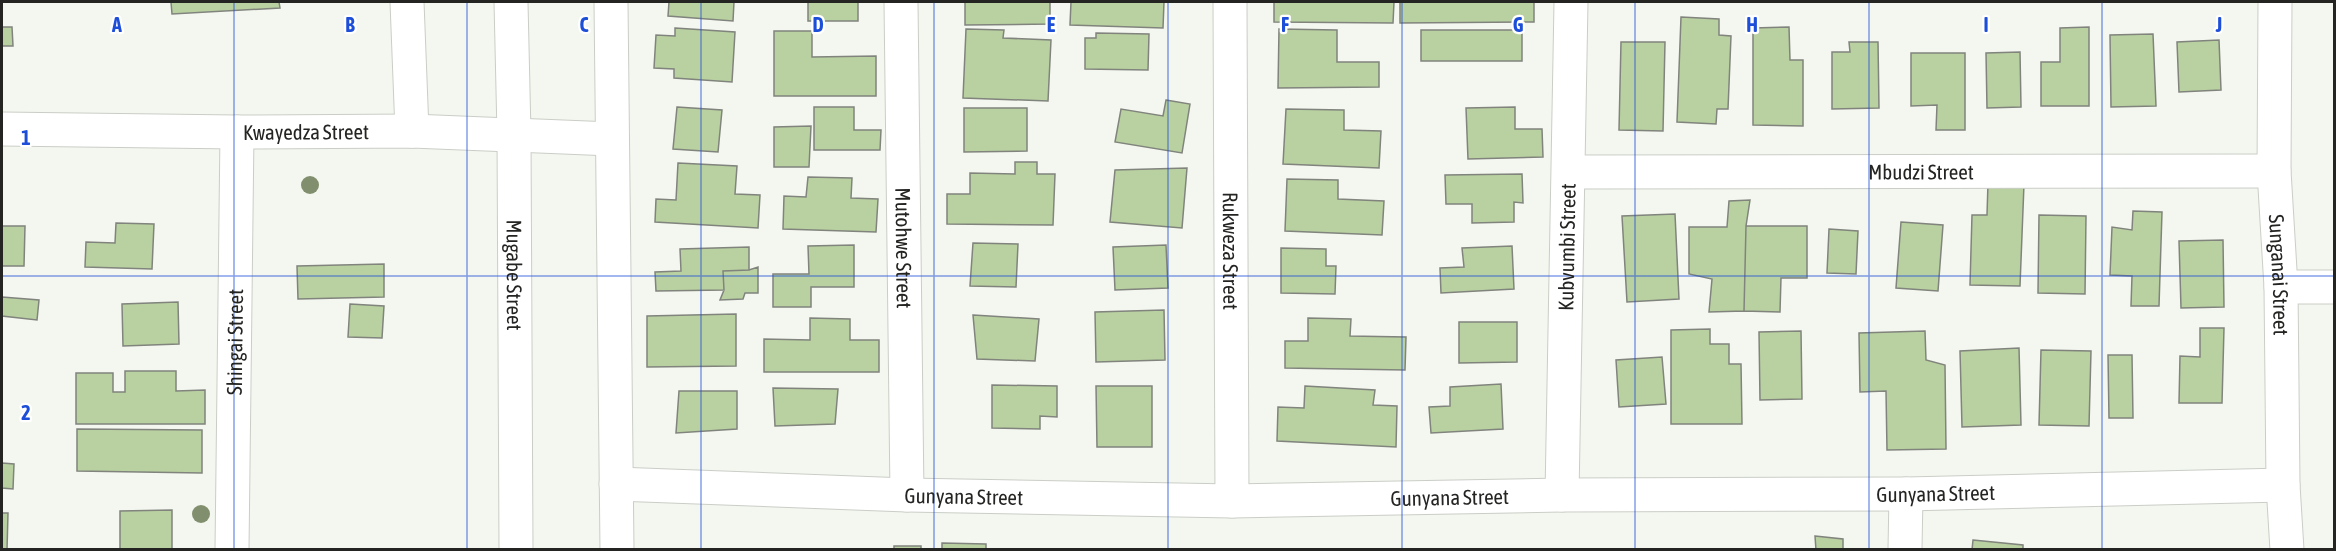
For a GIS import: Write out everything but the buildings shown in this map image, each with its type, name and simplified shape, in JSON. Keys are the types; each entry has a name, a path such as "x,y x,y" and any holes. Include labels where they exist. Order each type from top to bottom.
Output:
{"street":[{"path":"407,2 412,131"},
{"name":"Mugabe Street","path":"511,2 516,549"},
{"path":"611,2 617,549"},
{"name":"Mutohwe Street","path":"902,2 908,495"},
{"name":"Rukweza Street","path":"1230,2 1232,501"},
{"name":"Kubvumbi Street","path":"1562,495 1571,2"},
{"name":"Sunganai Street","path":"2275,2 2274,171 2282,287 2283,484 2287,549"},
{"name":"Kwayedza Street","path":"2,129 237,132 412,131 612,139"},
{"name":"Shingai Street","path":"232,549 237,132"},
{"name":"Mbudzi Street","path":"1569,172 2274,171"},
{"path":"2282,287 2334,287"},
{"name":"Gunyana Street","path":"616,484 908,495 1232,501 1562,495 1906,494 2283,484"},
{"path":"1905,549 1906,494"}]}
